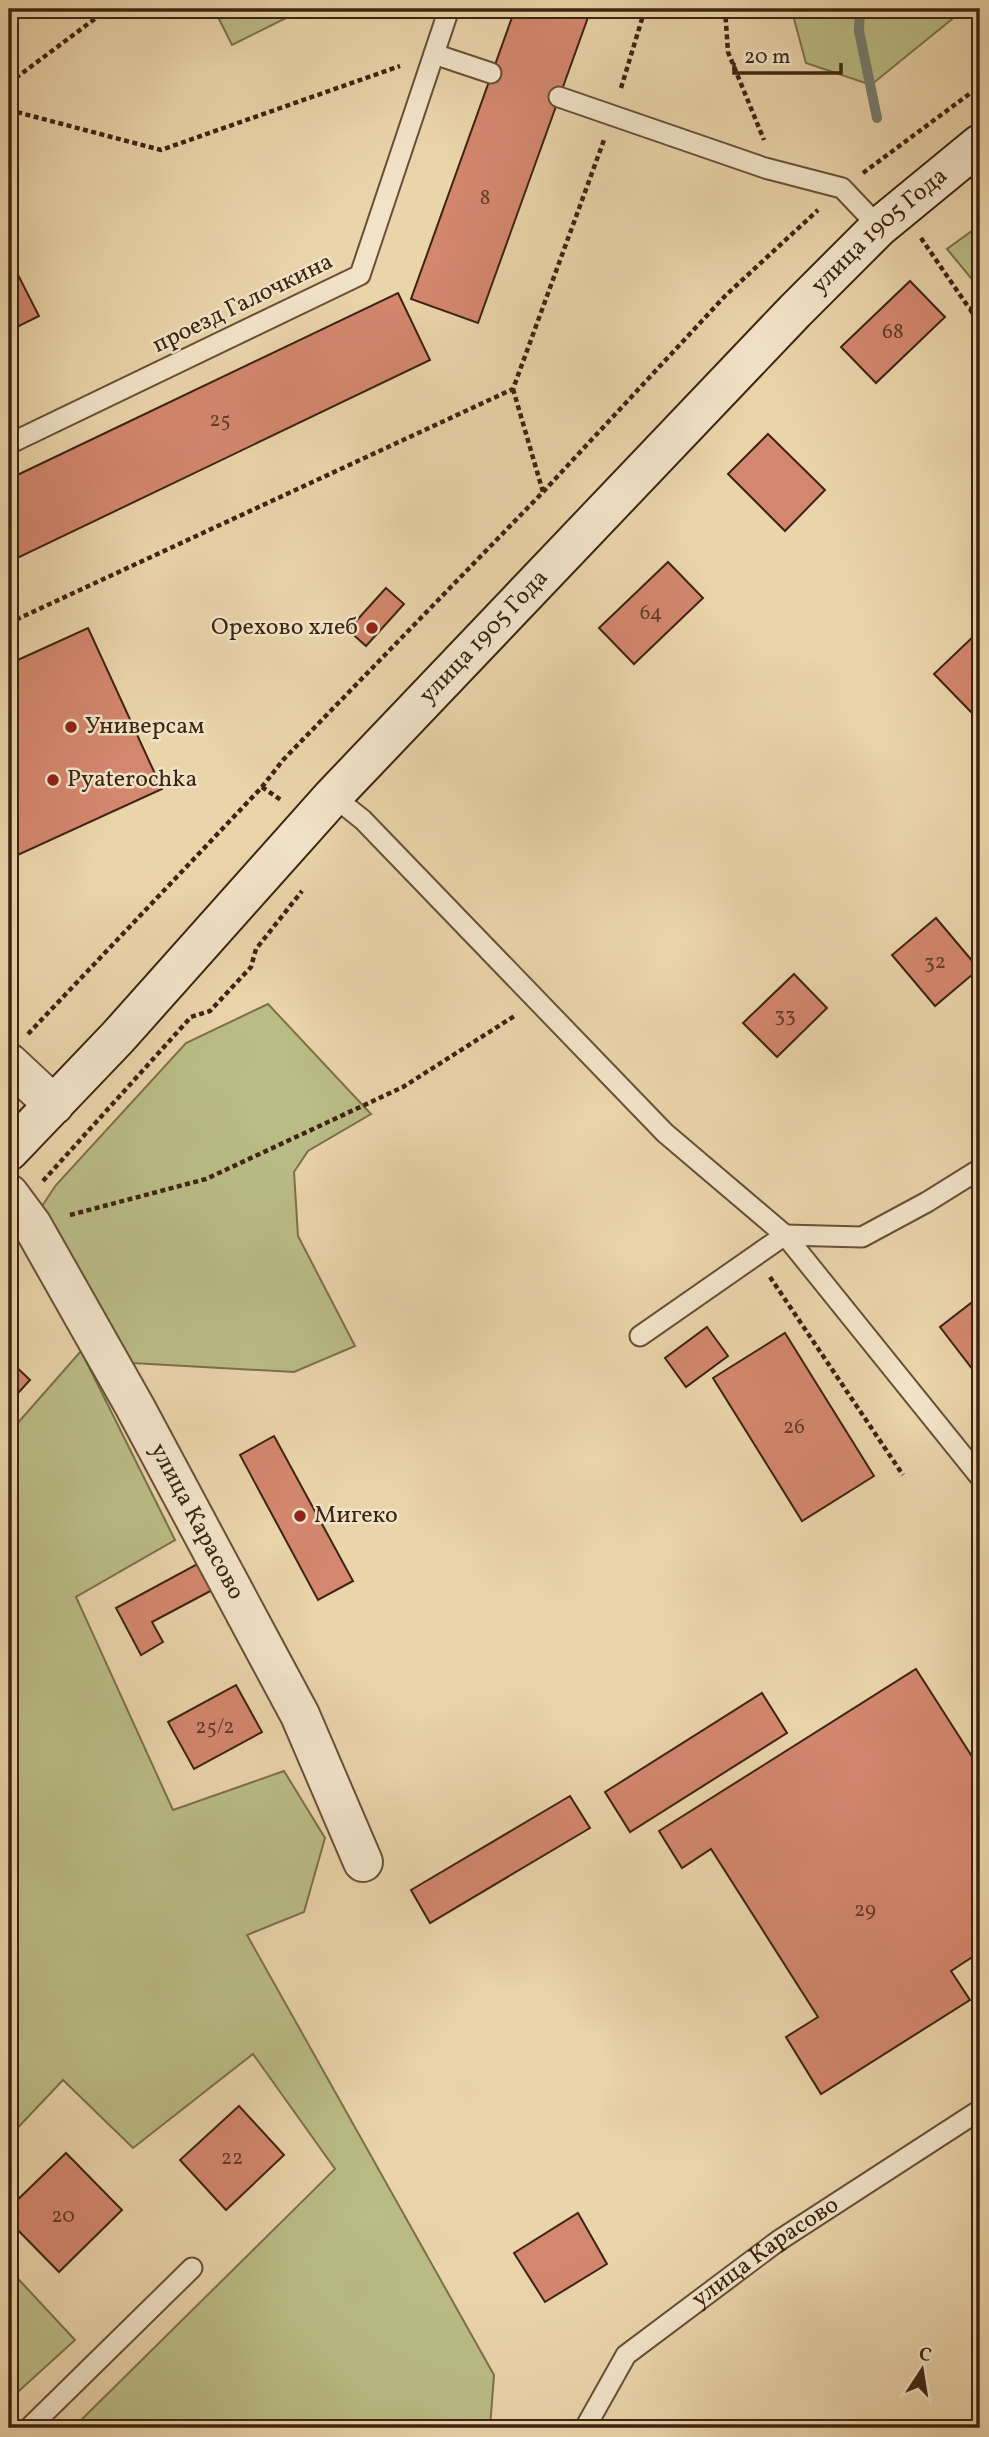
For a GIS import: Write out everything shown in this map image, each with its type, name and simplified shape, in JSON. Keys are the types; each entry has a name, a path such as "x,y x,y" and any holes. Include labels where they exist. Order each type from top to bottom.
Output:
{"street":[{"name":"улица 1905 Года","path":"9,1151 128,1026 333,796 776,330 879,228 980,144"},
{"path":"18,1048 54,1105"},
{"name":"улица Карасово","path":"20,1209 135,1407 293,1704 363,1862"}],"lane":[{"name":"проезд Галочкина","path":"9,444 360,275 449,9"},
{"path":"433,54 491,73"},
{"path":"559,97 765,168 842,188 879,228"},
{"path":"333,796 363,820 665,1133 785,1235 980,1478"},
{"path":"640,1336 785,1235 862,1237 927,1202 980,1169"},
{"name":"улица Карасово","path":"585,2428 626,2355 778,2241 980,2110"},
{"path":"29,2428 192,2267"}],"path":[{"path":"9,82 108,9"},
{"path":"543,492 513,389 613,115 645,9"},
{"path":"725,9 728,52 764,138 765,168"},
{"path":"9,110 161,150 433,54"},
{"path":"18,1048 262,787 283,760 543,492 726,295 842,188 980,86"},
{"path":"918,234 980,325"},
{"path":"969,308 980,312"},
{"path":"9,620 11,622 513,389"},
{"path":"20,1209 191,1017 210,1011 251,967 256,948 306,887"},
{"path":"20,1209 206,1179 402,1087 524,1010"}],"green space":[{"path":"214,9 281,9 286,18 232,45"},
{"path":"788,9 962,11 871,85 806,63 794,19"},
{"path":"980,225 980,289 947,249"},
{"path":"268,1004 371,1114 308,1151 294,1172 298,1236 355,1346 294,1372 132,1363 42,1206 56,1185 186,1043"},
{"path":"81,1351 175,1540 76,1597 173,1810 284,1771 325,1838 304,1912 247,1935 494,2375 490,2428 73,2428 335,2169 253,2054 133,2148 63,2080 9,2137 9,1433"},
{"path":"9,2269 75,2340 9,2400"}],"building":[{"path":"515,9 591,9 478,323 411,299"},
{"path":"15,269 39,316 9,331 9,272"},
{"path":"910,281 945,317 876,383 841,347"},
{"path":"398,293 430,360 9,562 9,479"},
{"path":"768,434 825,490 785,531 728,474"},
{"path":"668,562 703,598 634,664 599,628"},
{"path":"386,588 404,604 366,646 348,630"},
{"name":"Универсам","path":"88,628 162,789 9,859 9,664"},
{"path":"980,630 980,705 972,713 934,674"},
{"path":"936,918 979,969 935,1006 892,955"},
{"path":"794,974 827,1008 777,1057 743,1023"},
{"path":"971,1303 980,1317 980,1379 940,1327"},
{"path":"707,1327 728,1356 686,1387 665,1358"},
{"path":"785,1333 874,1476 802,1521 713,1378"},
{"path":"9,1360 30,1380 9,1403"},
{"path":"274,1436 353,1581 318,1600 240,1455"},
{"path":"201,1562 216,1588 152,1622 163,1642 141,1655 116,1608"},
{"path":"916,1669 980,1769 980,1952 951,1971 970,2000 821,2094 786,2037 818,2017 711,1849 682,1868 659,1831"},
{"path":"236,1685 262,1732 194,1769 168,1722"},
{"path":"762,1693 787,1733 630,1832 605,1792"},
{"path":"570,1796 590,1828 430,1923 411,1890"},
{"path":"239,2106 284,2155 226,2210 180,2160"},
{"path":"66,2153 122,2210 59,2272 9,2221 9,2208"},
{"path":"578,2213 607,2264 545,2302 514,2253"}],"waterway":[{"path":"860,9 859,31 877,118"}],"place":[{"name":"Орехово хлеб","path":"372,628"},
{"name":"Универсам","path":"71,727"},
{"name":"Pyaterochka","path":"53,780"},
{"name":"Мигеко","path":"300,1516"}]}
